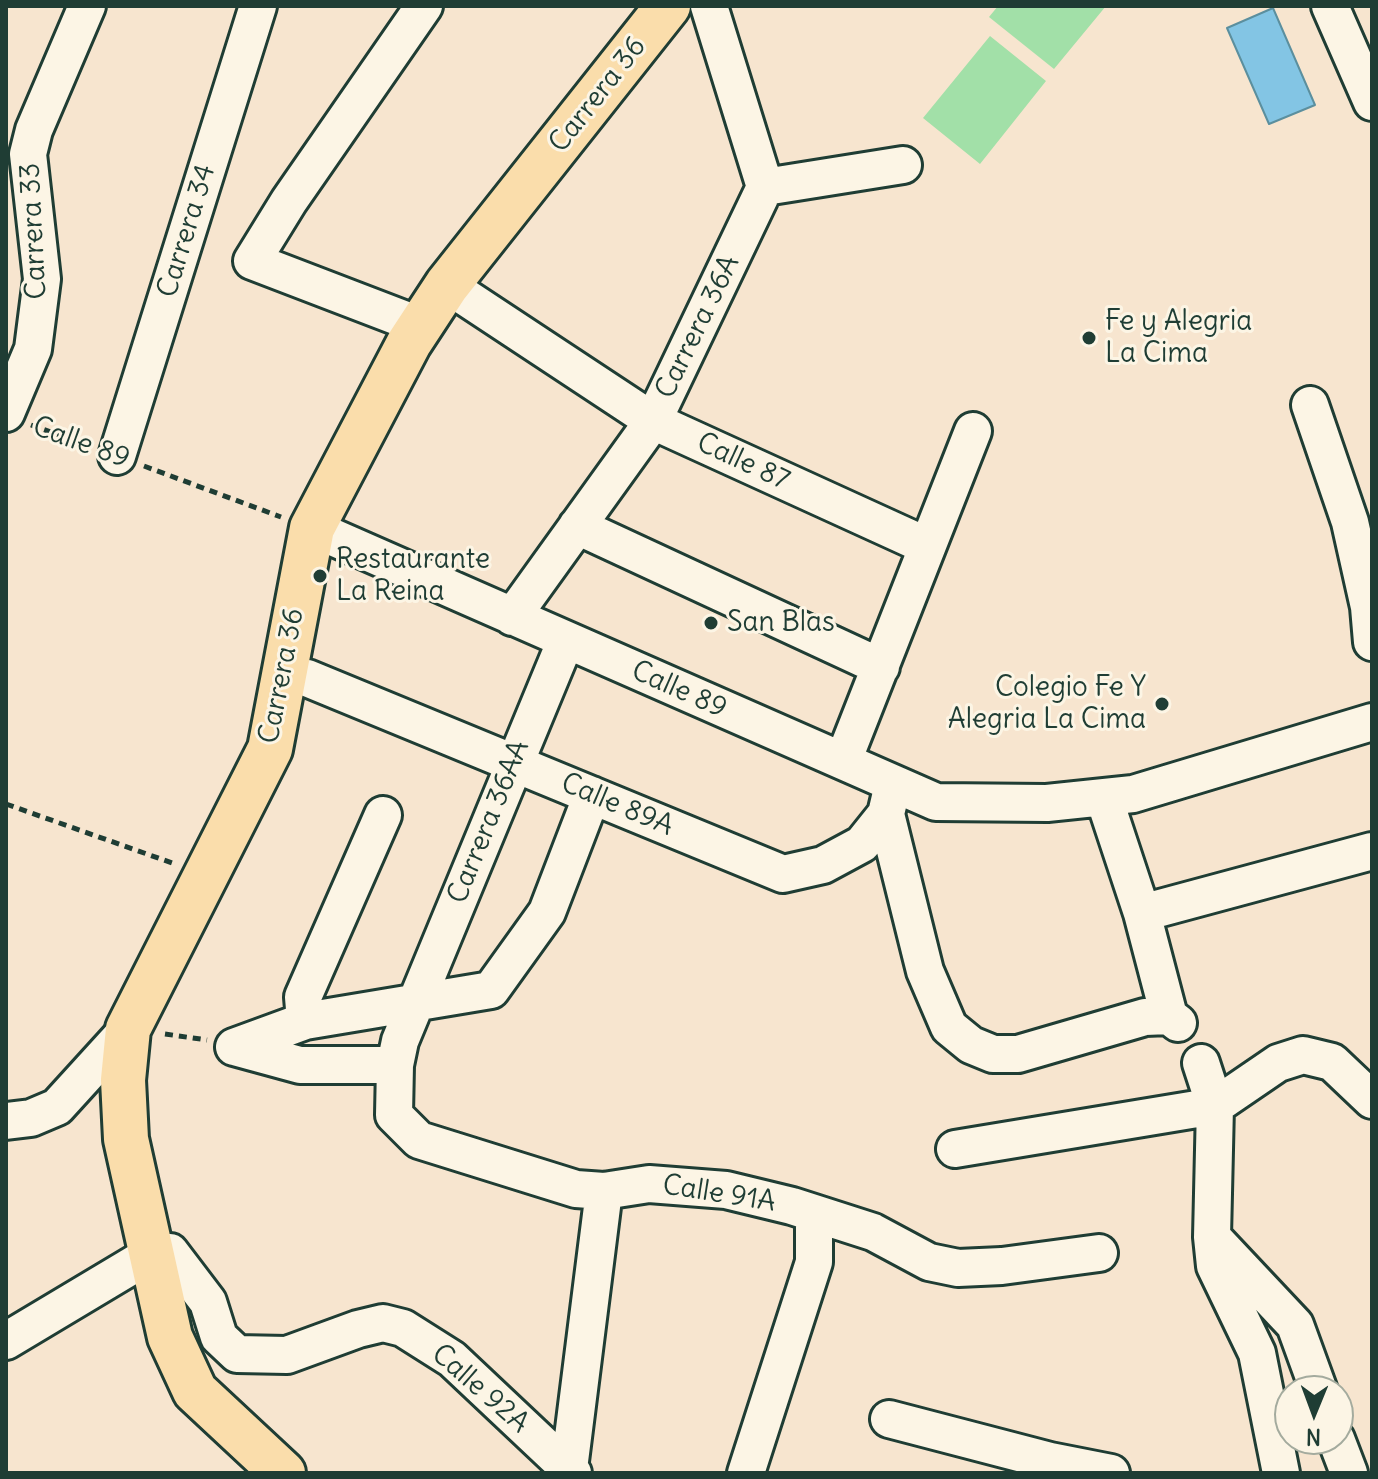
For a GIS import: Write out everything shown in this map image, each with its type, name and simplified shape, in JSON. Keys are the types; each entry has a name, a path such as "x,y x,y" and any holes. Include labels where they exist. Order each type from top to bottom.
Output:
{"main road":[{"name":"Carrera 36","path":"283,1473 195,1391 170,1337 126,1139 123,1080 128,1029 270,749 312,528 419,325 447,285 668,6"}],"street":[{"name":"Carrera 33","path":"13,417 33,349 42,279 28,154 34,130 57,83 87,6"},
{"name":"Carrera 34","path":"117,456 258,6"},
{"path":"419,325 252,261 289,201 424,6"},
{"path":"709,6 765,187 903,165"},
{"path":"1330,6 1372,102"},
{"name":"Carrera 36A","path":"512,617 653,421 765,187"},
{"name":"Calle 87","path":"447,285 653,421 927,546"},
{"path":"1310,405 1350,522 1369,607 1372,642"},
{"path":"843,761 973,431"},
{"path":"577,526 881,667"},
{"name":"Calle 89","path":"312,528 843,761 890,799 1047,803 1133,794 1372,722"},
{"name":"Carrera 36AA","path":"395,1065 415,1005 566,640"},
{"name":"Calle 89A","path":"307,678 783,874 823,865 862,844 890,799"},
{"path":"234,1047 305,1021 491,990 547,912 592,795"},
{"path":"890,799 925,971 949,1027 971,1045 993,1054 1018,1054 1145,1017 1174,1019 1104,798"},
{"path":"305,1021 303,997 383,815"},
{"path":"1142,913 1372,851"},
{"path":"6,1121 31,1118 57,1107 128,1029"},
{"path":"234,1047 300,1065 395,1065"},
{"path":"955,1149 1215,1106 1278,1063 1303,1055 1332,1062 1372,1100"},
{"path":"1201,1063 1215,1106 1212,1237 1215,1266 1257,1353 1281,1473"},
{"name":"Calle 91A","path":"395,1065 394,1115 419,1140 576,1189 604,1191 649,1184 726,1190 873,1232 929,1262 958,1268 1002,1266 1099,1253"},
{"path":"569,1472 604,1191"},
{"path":"746,1473 814,1262 814,1214"},
{"path":"1212,1237 1295,1325 1313,1375"},
{"name":"Calle 92A","path":"153,1253 170,1252 182,1263 208,1302 219,1337 237,1354 287,1355 383,1323 403,1328 452,1359 569,1472"},
{"path":"6,1341 153,1253"},
{"path":"889,1419 1044,1467 1111,1473"}],"path":[{"name":"Calle 89","path":"13,417 312,528"},
{"path":"6,804 204,874"},
{"path":"128,1029 234,1047"}],"green space":[{"path":"998,6 1106,6 1054,69 989,17"},
{"path":"990,36 1046,81 980,164 923,118"}],"water":[{"path":"1273,8 1315,105 1269,124 1227,28"}],"place":[{"name":"Fe y Alegria La Cima","path":"1089,338"},
{"name":"Restaurante La Reina","path":"320,576"},
{"name":"San Blas","path":"711,623"},
{"name":"Colegio Fe Y Alegria La Cima","path":"1162,704"}]}
